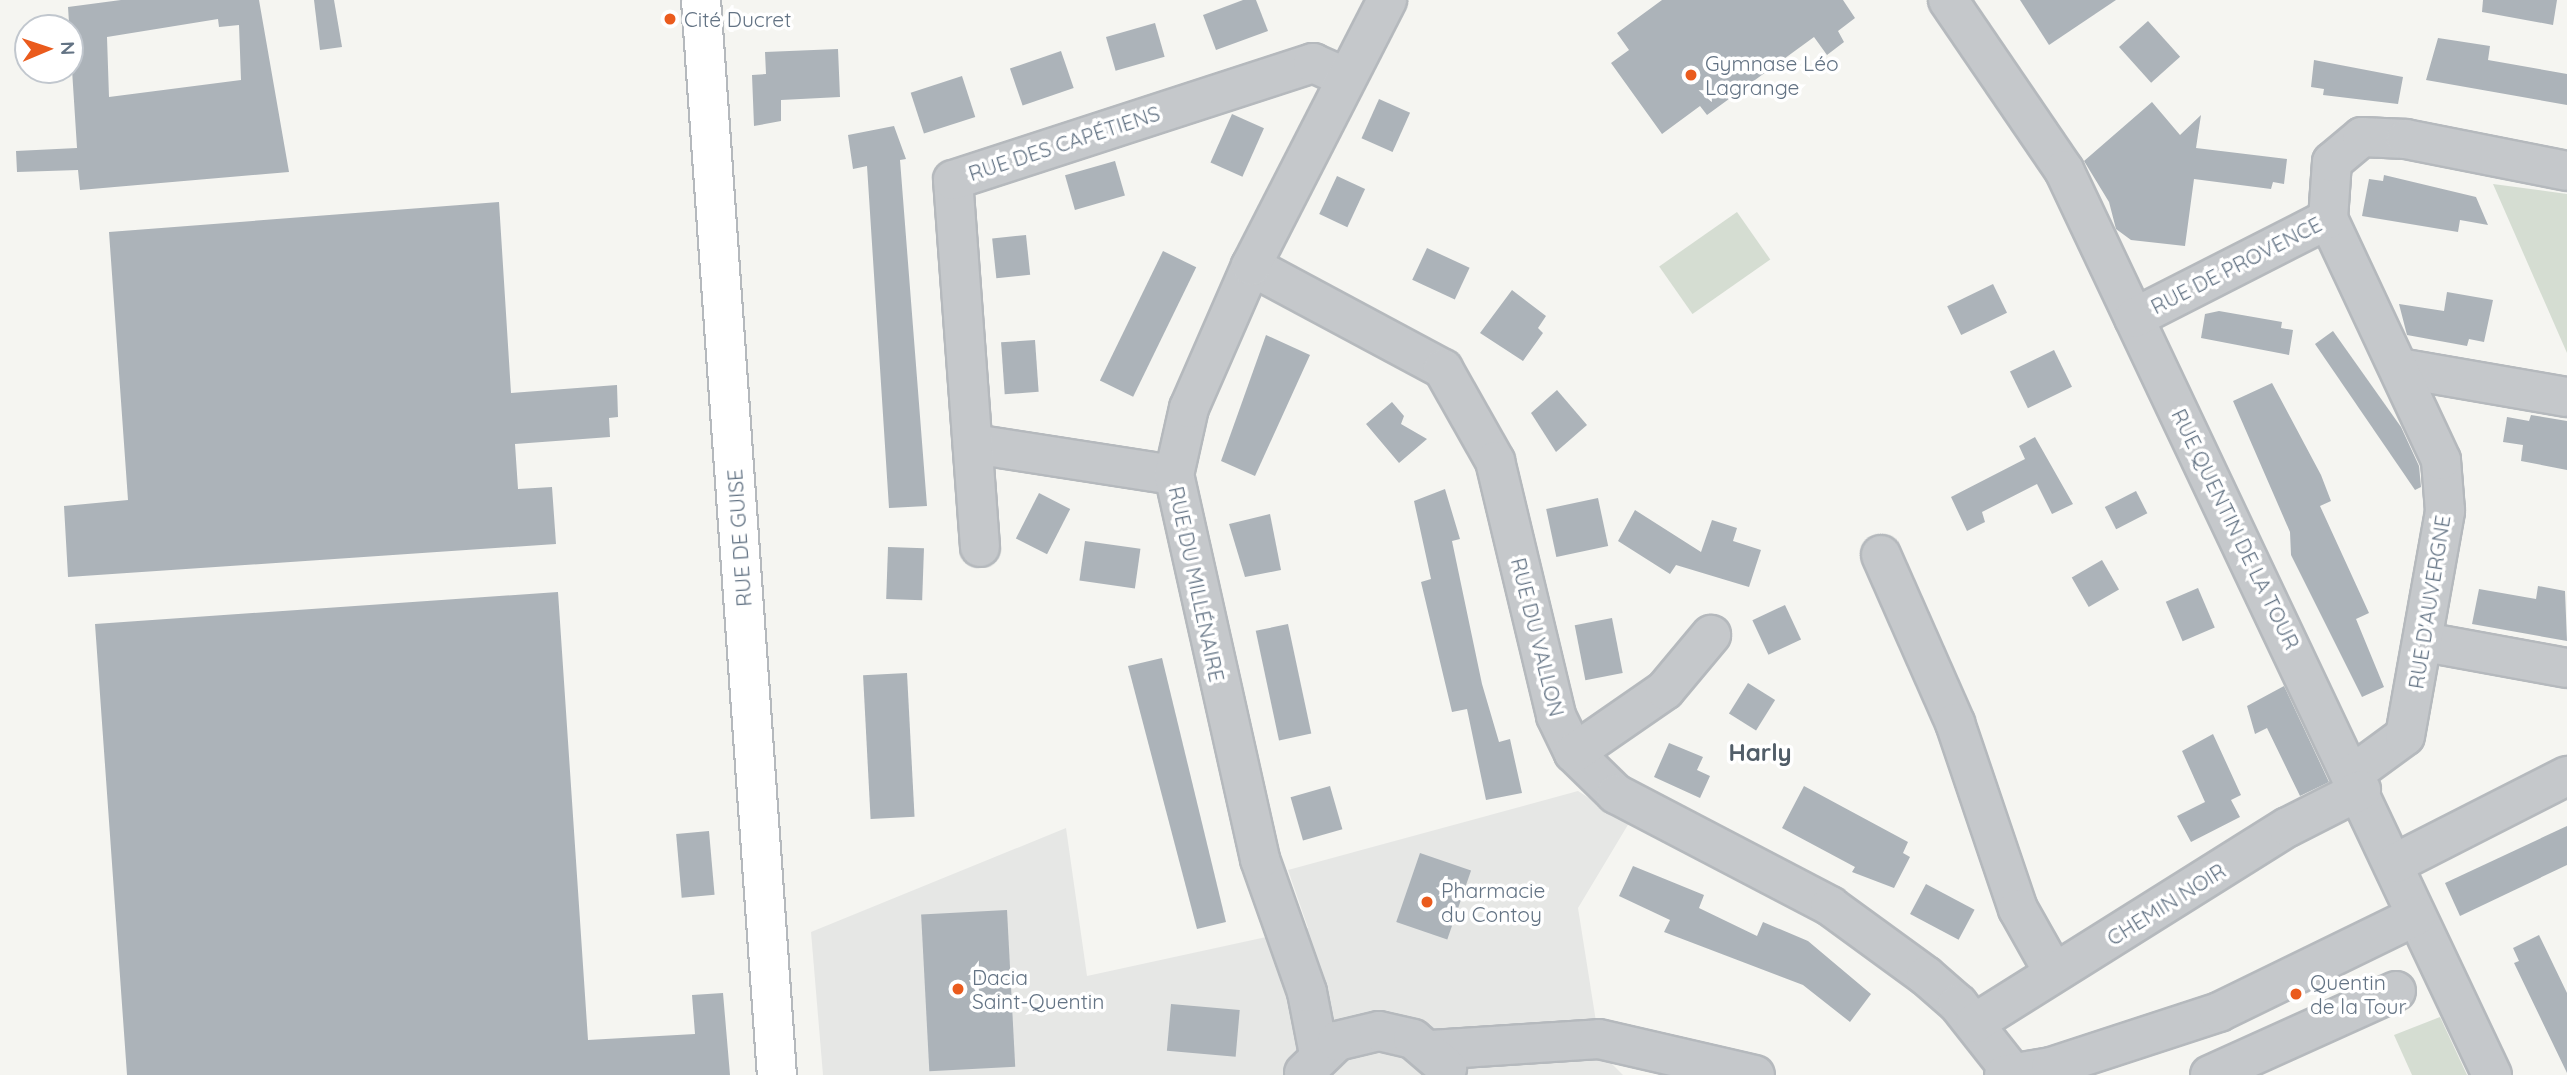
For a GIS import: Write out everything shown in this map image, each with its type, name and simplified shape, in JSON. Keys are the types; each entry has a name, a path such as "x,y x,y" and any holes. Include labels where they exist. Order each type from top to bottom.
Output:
{"main road":[{"name":"RUE DE GUISE","path":"701,0 777,1075"}],"street":[{"name":"RUE DU MILLÉNAIRE","path":"1311,1065 1307,992 1260,859 1174,475 1189,408 1251,265 1387,0"},
{"name":"RUE QUENTIN DE LA TOUR","path":"1948,0 2064,170 2396,863 2416,916 2492,1075"},
{"name":"RUE DES CAPÉTIENS","path":"980,547 953,180 1313,63 1346,78"},
{"name":"RUE DE PROVENCE","path":"2134,318 2328,219 2332,162 2362,137 2567,171"},
{"name":"RUE D'AUVERGNE","path":"2328,219 2441,460 2445,511 2425,642 2405,736 2357,782"},
{"name":"RUE DU VALLON","path":"1251,265 1443,369 1495,461 1556,716 1574,752 1616,794 1830,905 1926,976 1975,1023 2011,1075"},
{"path":"2399,368 2567,397"},
{"path":"973,444 1174,475"},
{"path":"1881,555 1959,734 2018,909 2053,971"},
{"path":"1574,752 1665,690 1711,635"},
{"path":"2425,642 2567,668"},
{"path":"2396,863 2567,776"},
{"name":"CHEMIN NOIR","path":"1975,1023 2053,971 2357,782"},
{"path":"2011,1075 2219,1012 2416,916"},
{"path":"1307,992 1441,1063 1546,1041 1634,1045 1755,1075"},
{"path":"2210,1075 2396,992"},
{"path":"1311,1065 1357,1033 1379,1031"},
{"path":"1488,1075 1546,1041"}],"shaded area":[{"path":"2493,184 2567,194 2567,353"},
{"path":"1737,212 1770,260 1692,314 1659,266"},
{"path":"1578,791 1629,823 1578,908 1601,1053 1623,1075 823,1075 811,932 1066,828 1087,976 1308,928 1288,870"},
{"path":"2440,1017 2467,1075 2412,1075 2394,1035"}],"building":[{"path":"121,0 259,0 289,172 80,190 78,170 17,172 16,151 77,148 73,84 84,84 84,14 68,14 68,7","holes":["218,19 219,27 239,25 241,80 109,97 107,37"]},
{"path":"314,0 334,0 342,47 320,50"},
{"path":"1243,0 1256,0 1268,31 1216,50 1203,15"},
{"name":"Gymnase Léo Lagrange","path":"1662,0 1843,0 1855,18 1838,31 1844,42 1827,55 1814,37 1707,115 1700,106 1662,134 1611,63 1629,50 1617,33"},
{"path":"2020,0 2116,0 2049,45"},
{"path":"2483,0 2557,0 2553,25 2482,12"},
{"path":"2148,21 2180,57 2151,83 2119,47"},
{"path":"1155,23 1165,57 1116,71 1106,37"},
{"path":"2438,38 2490,46 2488,60 2567,74 2567,105 2426,80"},
{"path":"838,49 840,97 781,100 781,121 754,126 752,75 766,74 765,52"},
{"path":"1061,51 1074,88 1023,105 1010,69"},
{"path":"2314,60 2403,77 2398,104 2323,95 2324,89 2311,87"},
{"path":"962,76 975,117 924,134 911,93"},
{"path":"1379,99 1410,113 1393,152 1362,138"},
{"path":"2152,102 2180,135 2201,115 2196,148 2287,159 2284,184 2273,182 2271,189 2194,179 2185,246 2131,240 2116,229 2109,202 2084,161"},
{"path":"1232,114 1264,128 1242,177 1210,162"},
{"path":"894,126 906,159 900,160 927,506 889,508 867,166 853,169 848,135"},
{"path":"1115,161 1125,196 1075,210 1065,175"},
{"path":"2384,175 2476,197 2488,225 2460,220 2458,232 2362,216 2369,179 2383,181"},
{"path":"1337,176 1365,189 1347,227 1319,214"},
{"path":"499,202 511,393 617,385 618,417 609,418 610,437 515,444 518,489 552,487 556,544 68,577 64,506 128,500 109,232"},
{"path":"1026,235 1030,275 996,278 992,239"},
{"path":"1427,248 1470,268 1455,300 1412,280"},
{"path":"1163,251 1196,267 1133,397 1100,380"},
{"path":"1993,284 2007,313 1961,335 1947,306"},
{"path":"1512,290 1546,316 1538,328 1543,333 1523,361 1480,333"},
{"path":"2447,292 2493,300 2484,342 2469,339 2467,346 2407,335 2399,304 2444,311"},
{"path":"2219,311 2282,322 2281,328 2293,330 2289,355 2201,338 2205,314"},
{"path":"2333,331 2401,427 2419,466 2421,487 2415,490 2315,344"},
{"path":"1266,335 1310,355 1255,476 1221,461"},
{"path":"1035,340 1039,392 1005,394 1001,342"},
{"path":"2054,350 2072,387 2028,408 2010,371"},
{"path":"2272,383 2321,475 2331,501 2320,506 2369,613 2356,619 2384,687 2362,697 2291,555 2290,532 2233,401"},
{"path":"1557,390 1587,425 1556,452 1531,413"},
{"path":"1392,402 1404,416 1401,424 1427,439 1399,463 1366,424"},
{"path":"2531,415 2567,421 2567,470 2521,461 2523,445 2503,442 2507,417 2529,421"},
{"path":"2035,437 2073,504 2052,514 2037,484 1982,512 1985,522 1967,531 1951,497 2025,459 2019,446"},
{"path":"1445,489 1460,539 1452,541 1482,684 1499,742 1510,739 1522,793 1486,800 1467,709 1452,712 1421,582 1431,579 1414,501"},
{"path":"2136,491 2147,513 2116,529 2105,507"},
{"path":"1039,493 1070,509 1047,554 1016,538"},
{"path":"1598,498 1608,546 1556,557 1546,509"},
{"path":"1635,510 1701,552 1712,520 1737,528 1733,541 1761,550 1749,587 1676,565 1670,574 1618,541"},
{"path":"1270,514 1281,570 1245,577 1229,524"},
{"path":"1085,541 1140,549 1135,588 1079,581"},
{"path":"888,547 924,548 922,600 886,599"},
{"path":"2102,560 2119,589 2089,607 2072,578"},
{"path":"2538,586 2565,591 2567,641 2472,624 2479,589 2536,599"},
{"path":"2198,588 2215,628 2183,641 2166,602"},
{"path":"558,592 588,1040 695,1034 692,995 723,993 730,1075 127,1075 95,624"},
{"path":"1785,605 1801,639 1768,655 1752,620"},
{"path":"1612,618 1623,673 1585,680 1575,625"},
{"path":"1288,624 1311,734 1279,740 1256,631"},
{"path":"1162,658 1226,922 1197,929 1128,666"},
{"path":"907,673 915,817 871,819 863,675"},
{"path":"1748,683 1775,700 1756,730 1729,714"},
{"path":"2284,686 2329,782 2300,796 2267,728 2255,734 2247,706"},
{"path":"2213,734 2241,795 2231,800 2240,817 2191,842 2177,816 2205,802 2182,751"},
{"path":"1669,743 1703,757 1697,770 1710,776 1700,798 1654,777"},
{"path":"1330,786 1342,829 1303,841 1291,797"},
{"path":"1804,786 1908,842 1903,853 1910,857 1894,888 1852,872 1855,867 1782,828"},
{"path":"2567,826 2567,865 2460,916 2445,883"},
{"path":"709,831 715,895 682,898 676,834"},
{"path":"1420,853 1471,871 1447,940 1396,922"},
{"path":"1633,866 1704,895 1699,908 1757,936 1763,922 1808,941 1871,994 1850,1022 1803,985 1664,932 1670,920 1619,896"},
{"path":"1926,884 1975,910 1959,940 1910,914"},
{"path":"1007,910 1015,1067 929,1071 921,915"},
{"path":"2539,935 2567,993 2567,1073 2514,963 2519,961 2513,948"},
{"path":"1171,1004 1240,1010 1236,1057 1167,1051"}],"place":[{"name":"Cité Ducret","path":"670,19"},
{"name":"Gymnase Léo Lagrange","path":"1691,75"},
{"name":"Pharmacie du Contoy","path":"1427,902"},
{"name":"Dacia Saint-Quentin","path":"958,989"},
{"name":"Quentin de la Tour","path":"2296,994"}],"district":[{"name":"Harly","path":"1760,753"}]}
